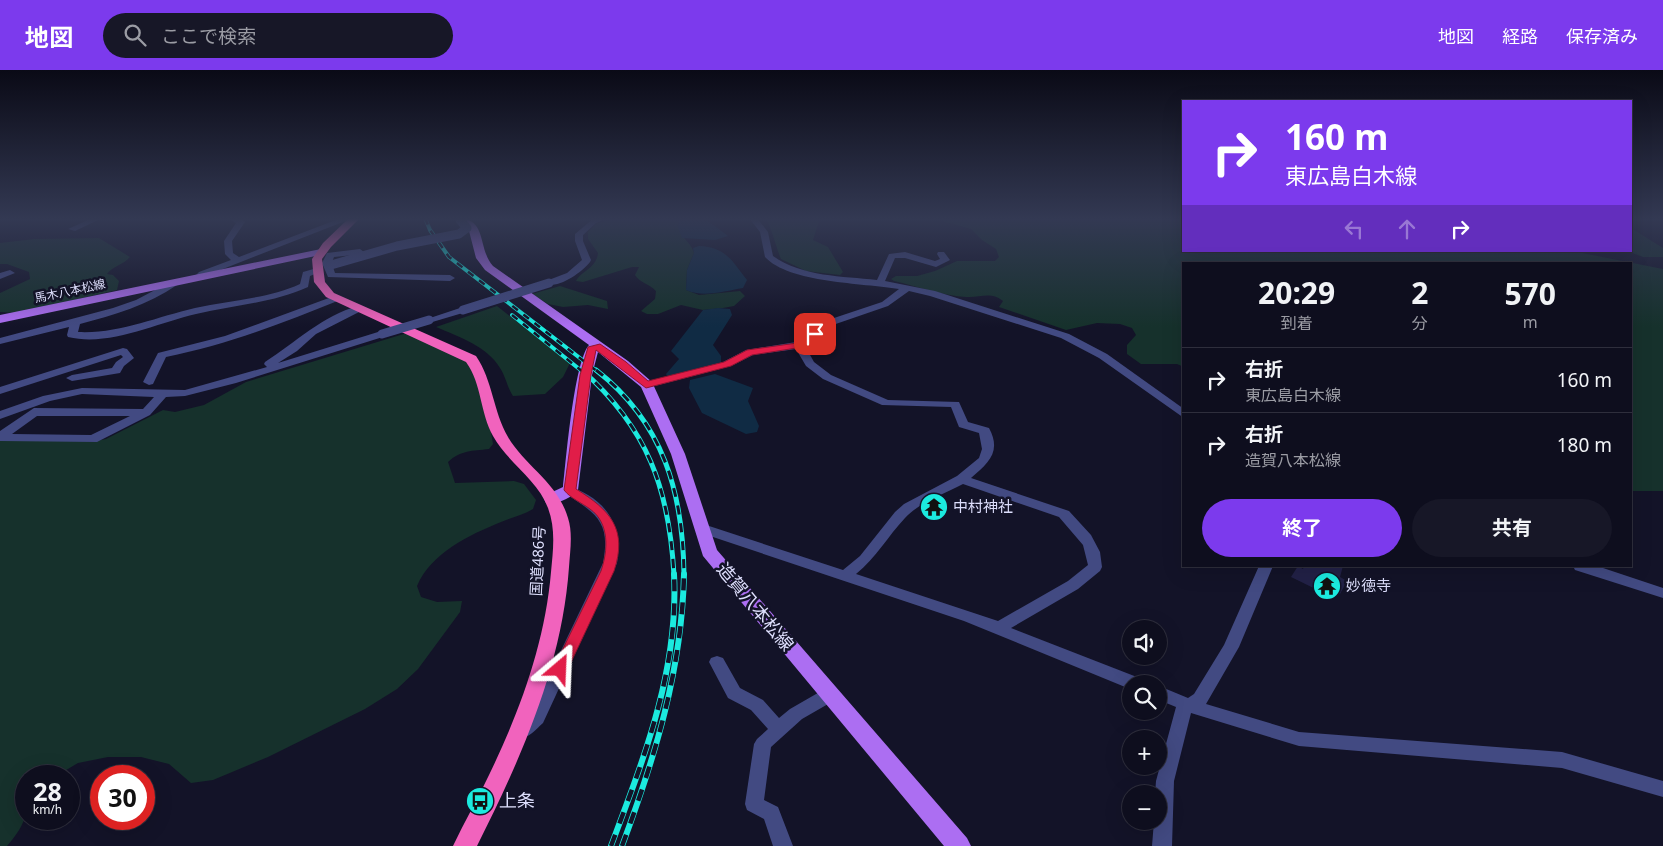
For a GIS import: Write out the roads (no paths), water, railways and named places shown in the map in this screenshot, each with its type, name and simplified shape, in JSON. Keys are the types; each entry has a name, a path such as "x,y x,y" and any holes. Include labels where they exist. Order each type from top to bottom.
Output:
{"highway":[{"path":"320,254 317,259 325,267"},
{"name":"国道486号","path":"325,267 320,282 330,295 471,359 482,375 490,413 500,437 527,471 543,485 552,499 560,518 560,578 552,626 518,736 470,845"}],"main road":[{"name":"馬木八本松線","path":"0,319 310,254"},
{"name":"造賀八本松線","path":"479,254 482,261 489,268 623,364 646,385 674,445 709,552 959,846"},
{"path":"552,499 570,490 586,375 592,349 596,346"}],"street":[{"path":"229,254 237,260"},
{"path":"199,277 252,254"},
{"path":"325,267 330,256 343,254"},
{"path":"76,321 72,335 88,337 108,334 287,291 305,285 306,274 369,254"},
{"path":"0,415 47,398 82,392 163,394 201,389 549,283 576,272 587,260 585,254"},
{"path":"768,254 769,257 783,267 806,274 907,288 955,300 1065,336 1103,356 1182,414"},
{"path":"880,283 892,256 904,255 936,264 946,260 941,254"},
{"path":"325,267 331,275 450,278"},
{"path":"0,276 10,273"},
{"path":"0,341 76,321 147,298 174,283"},
{"path":"646,385 727,364 750,352 800,345 823,325 885,304 907,288"},
{"path":"149,382 162,355 196,349 279,321 337,298"},
{"path":"244,377 278,358 323,326 358,309"},
{"path":"800,345 810,364 821,373 886,403 955,404 963,424 985,431 988,449 985,459 962,479 909,507 900,515 866,559 844,576"},
{"path":"0,391 123,351 129,358 120,364 116,371 72,378"},
{"path":"146,413 34,412 0,437 93,439 146,413 163,394"},
{"path":"962,479 1064,514 1093,549 1096,560 1095,567 1073,585 1000,627 994,627"},
{"path":"518,736 537,718 608,571 613,556 613,539 601,513 597,508 570,490"},
{"path":"703,529 815,565 994,627 1122,678"},
{"path":"1162,846 1165,781 1184,709 1200,698 1231,647 1266,567"},
{"path":"1583,567 1663,593"},
{"path":"717,662 734,693 757,705 778,730"},
{"path":"783,846 771,813 754,804 763,744 796,714 830,695"},
{"path":"1167,696 1188,705 1299,739 1562,760 1663,789"}],"water":[{"path":"694,254 725,254 747,280 743,288 707,294 693,292 686,290 687,270"},
{"path":"730,309 732,315 713,345 721,356 721,362 708,368 667,376 666,374 679,359 671,351 703,310"},
{"path":"715,374 753,388 748,401 759,426 757,432 746,434 702,413 689,388 690,380"}],"railway":[{"path":"447,254 598,372"},
{"path":"512,315 583,372"},
{"path":"582,370 605,392 624,415 639,438 651,462 667,515 674,575"},
{"path":"596,370 619,391 638,413 653,437 665,462 674,488 679,516 683,545 684,574"},
{"path":"622,846 656,746 665,713 678,644 684,574"},
{"path":"611,846 647,747 665,679 671,645 674,575"}],"place":[{"name":"中村神社","path":"934,507"},
{"name":"妙徳寺","path":"1327,586"},
{"name":"上条","path":"480,801"}]}
